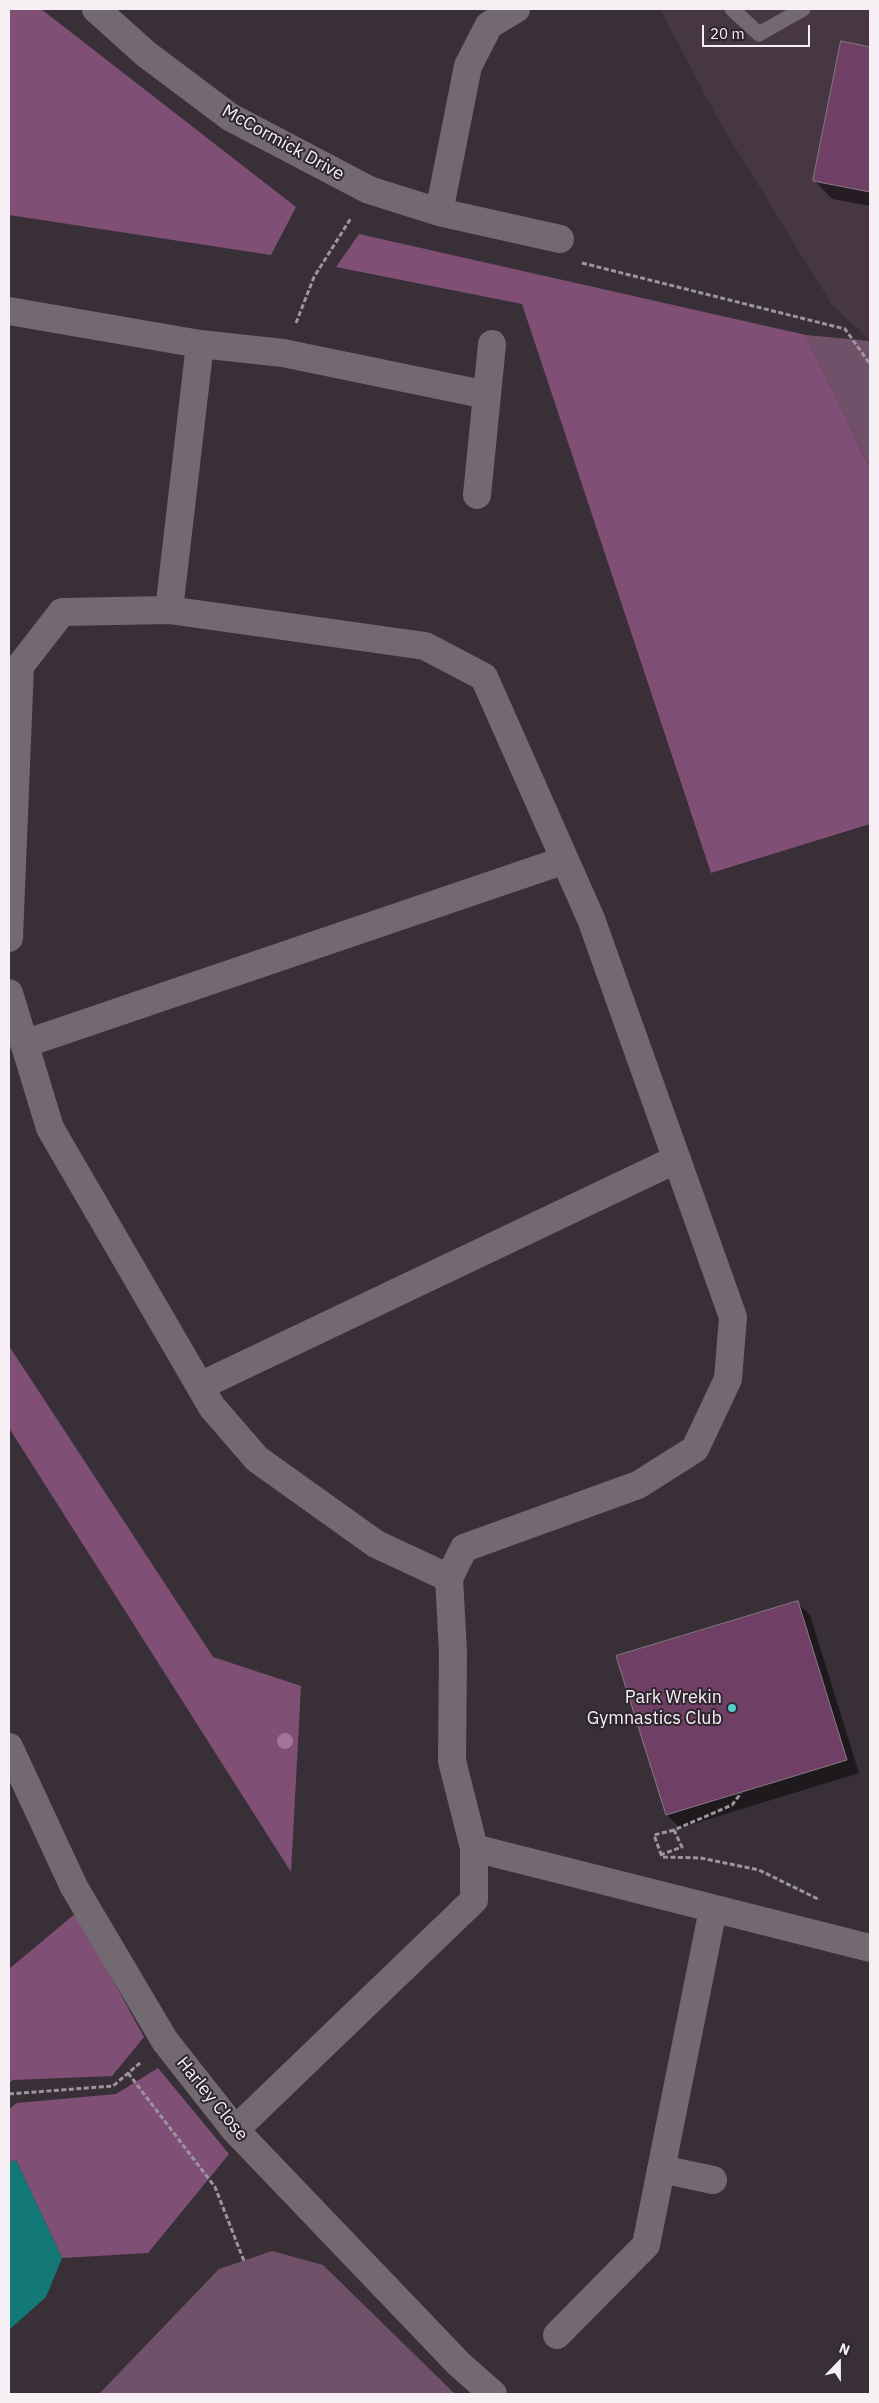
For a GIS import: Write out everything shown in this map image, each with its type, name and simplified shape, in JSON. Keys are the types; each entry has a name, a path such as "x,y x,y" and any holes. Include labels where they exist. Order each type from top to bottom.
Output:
{"street":[{"name":"McCormick Drive","path":"97,9 146,54 230,117 369,190 439,212 560,239"},
{"path":"439,212 468,66 489,25 516,9"},
{"path":"9,310 200,344 283,353 487,395"},
{"path":"169,610 200,344"},
{"path":"477,495 492,344"},
{"path":"9,938 20,666 62,612 169,610 425,646 484,677 591,920 733,1318 728,1379 695,1449 638,1485 464,1548 449,1578 453,1652 452,1761 474,1848 474,1900 235,2130"},
{"path":"24,1044 565,860"},
{"path":"9,993 50,1128 212,1407 257,1459 376,1544 449,1578"},
{"path":"200,1386 677,1159"},
{"name":"Harley Close","path":"9,1747 74,1887 165,2041 235,2130 459,2364 493,2394"},
{"path":"474,1848 870,1948"},
{"path":"557,2335 646,2245 713,1909"},
{"path":"661,2169 714,2180"}],"lane":[{"path":"732,9 759,34 803,9"}],"path":[{"path":"283,353 314,277 369,190"},
{"path":"560,239 575,261 845,329 870,364"},
{"path":"741,1794 732,1805 674,1830 654,1835 662,1857 701,1858 760,1870 829,1905"},
{"path":"660,1854 682,1847 674,1830"},
{"path":"9,2094 113,2086 165,2041"},
{"path":"128,2074 215,2187 244,2260"}],"shaded area":[{"path":"9,9 41,9 296,207 271,255 9,215"},
{"path":"660,9 870,9 870,340 832,305 719,121"},
{"path":"359,234 806,335 870,469 870,824 711,873 522,304 336,267"},
{"path":"806,335 870,341 870,469"},
{"path":"9,1346 213,1657 301,1686 291,1872 9,1428"},
{"path":"76,1913 144,2037 112,2076 13,2080 9,2083 9,1969"},
{"path":"158,2068 229,2154 148,2253 62,2258 16,2160 9,2163 9,2109 17,2103 116,2094"},
{"path":"272,2251 323,2265 455,2394 99,2394 219,2269"}],"water":[{"path":"16,2160 62,2258 46,2297 9,2330 9,2163"}],"building":[{"path":"841,41 870,47 870,192 813,181"},
{"name":"Park Wrekin Gymnastics Club","path":"798,1601 847,1760 666,1815 616,1656"}],"place":[{"name":"Park Wrekin Gymnastics Club","path":"732,1708"}]}
